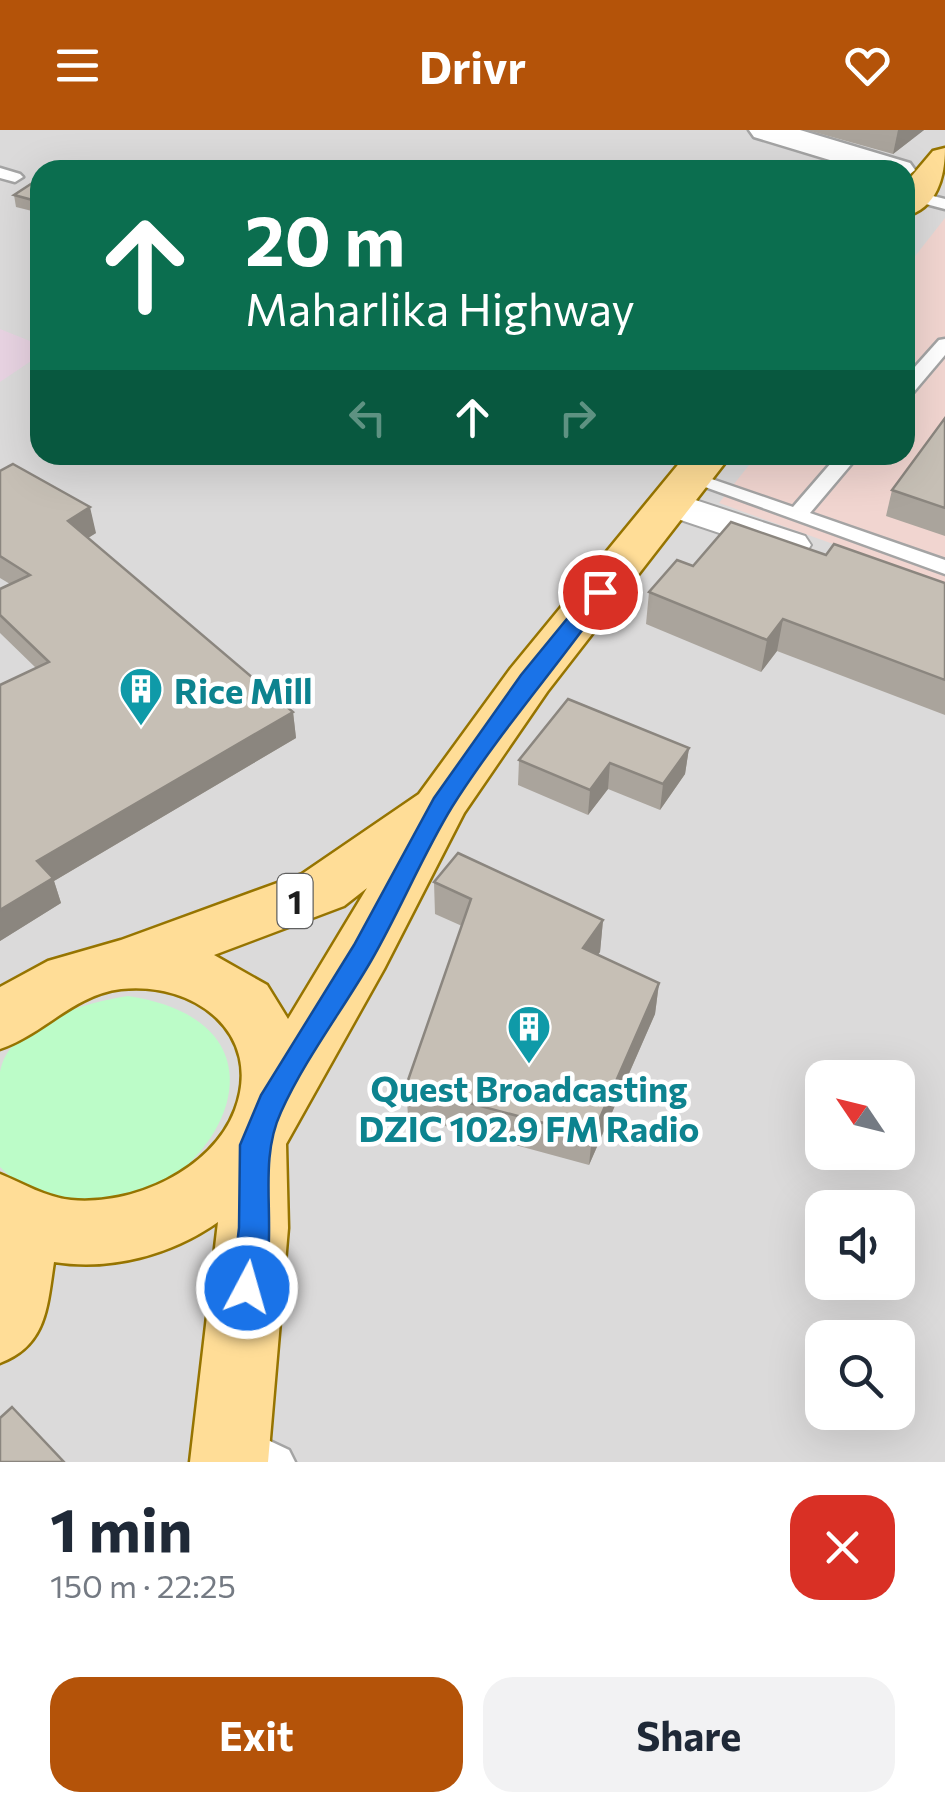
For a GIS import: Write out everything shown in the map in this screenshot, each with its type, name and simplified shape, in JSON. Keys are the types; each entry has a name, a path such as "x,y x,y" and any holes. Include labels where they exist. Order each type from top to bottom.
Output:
{"main road":[{"name":"1","path":"0,1328 10,1312 12,1214 73,1234 126,1231 177,1213 221,1184 262,1124 363,952 442,804 529,680 691,479"},
{"name":"1","path":"10,1007 79,972 130,962 322,890 442,804"},
{"name":"1","path":"130,962 180,967 223,985 256,1016 272,1057 254,1228 245,1455"}],"street":[{"path":"765,130 854,160"},
{"path":"691,479 945,599"}],"lane":[{"path":"915,378 945,344"},
{"path":"798,514 840,465"},
{"path":"691,479 945,567"}],"shaded area":[{"path":"0,130 945,130 945,1462 0,1462"},
{"path":"945,218 945,584 719,503 749,465 915,465 915,256"},
{"path":"0,329 30,341 30,362 0,382"}],"green space":[{"path":"128,996 195,1019 226,1058 227,1103 204,1148 163,1184 111,1204 55,1201 0,1167 0,1072 6,1055 18,1040 52,1018"}],"building":[{"path":"30,185 30,199 14,195"},
{"path":"945,418 945,508 892,490 910,465 915,465 915,459"},
{"name":"Rice Mill","path":"13,464 90,507 68,521 293,712 37,861 53,878 0,910 0,685 49,662 0,615 0,589 30,575 0,556 0,471"},
{"path":"731,522 826,555 834,544 945,583 945,680 783,619 767,640 649,592 677,560 693,566"},
{"path":"568,699 689,748 663,784 610,763 590,790 519,760"},
{"name":"Quest Broadcasting DZIC 102.9 FM Radio","path":"458,853 603,920 583,948 659,983 592,1136 406,1086 471,899 434,882"},
{"path":"12,1407 64,1462 0,1462 0,1418"}],"place":[{"name":"Rice Mill","path":"141,727"},
{"name":"Quest Broadcasting DZIC 102.9 FM Radio","path":"529,1065"}],"route":[{"path":"247,1288 254,1228 254,1145 270,1104 363,952 442,804 529,680 600,592"}]}
